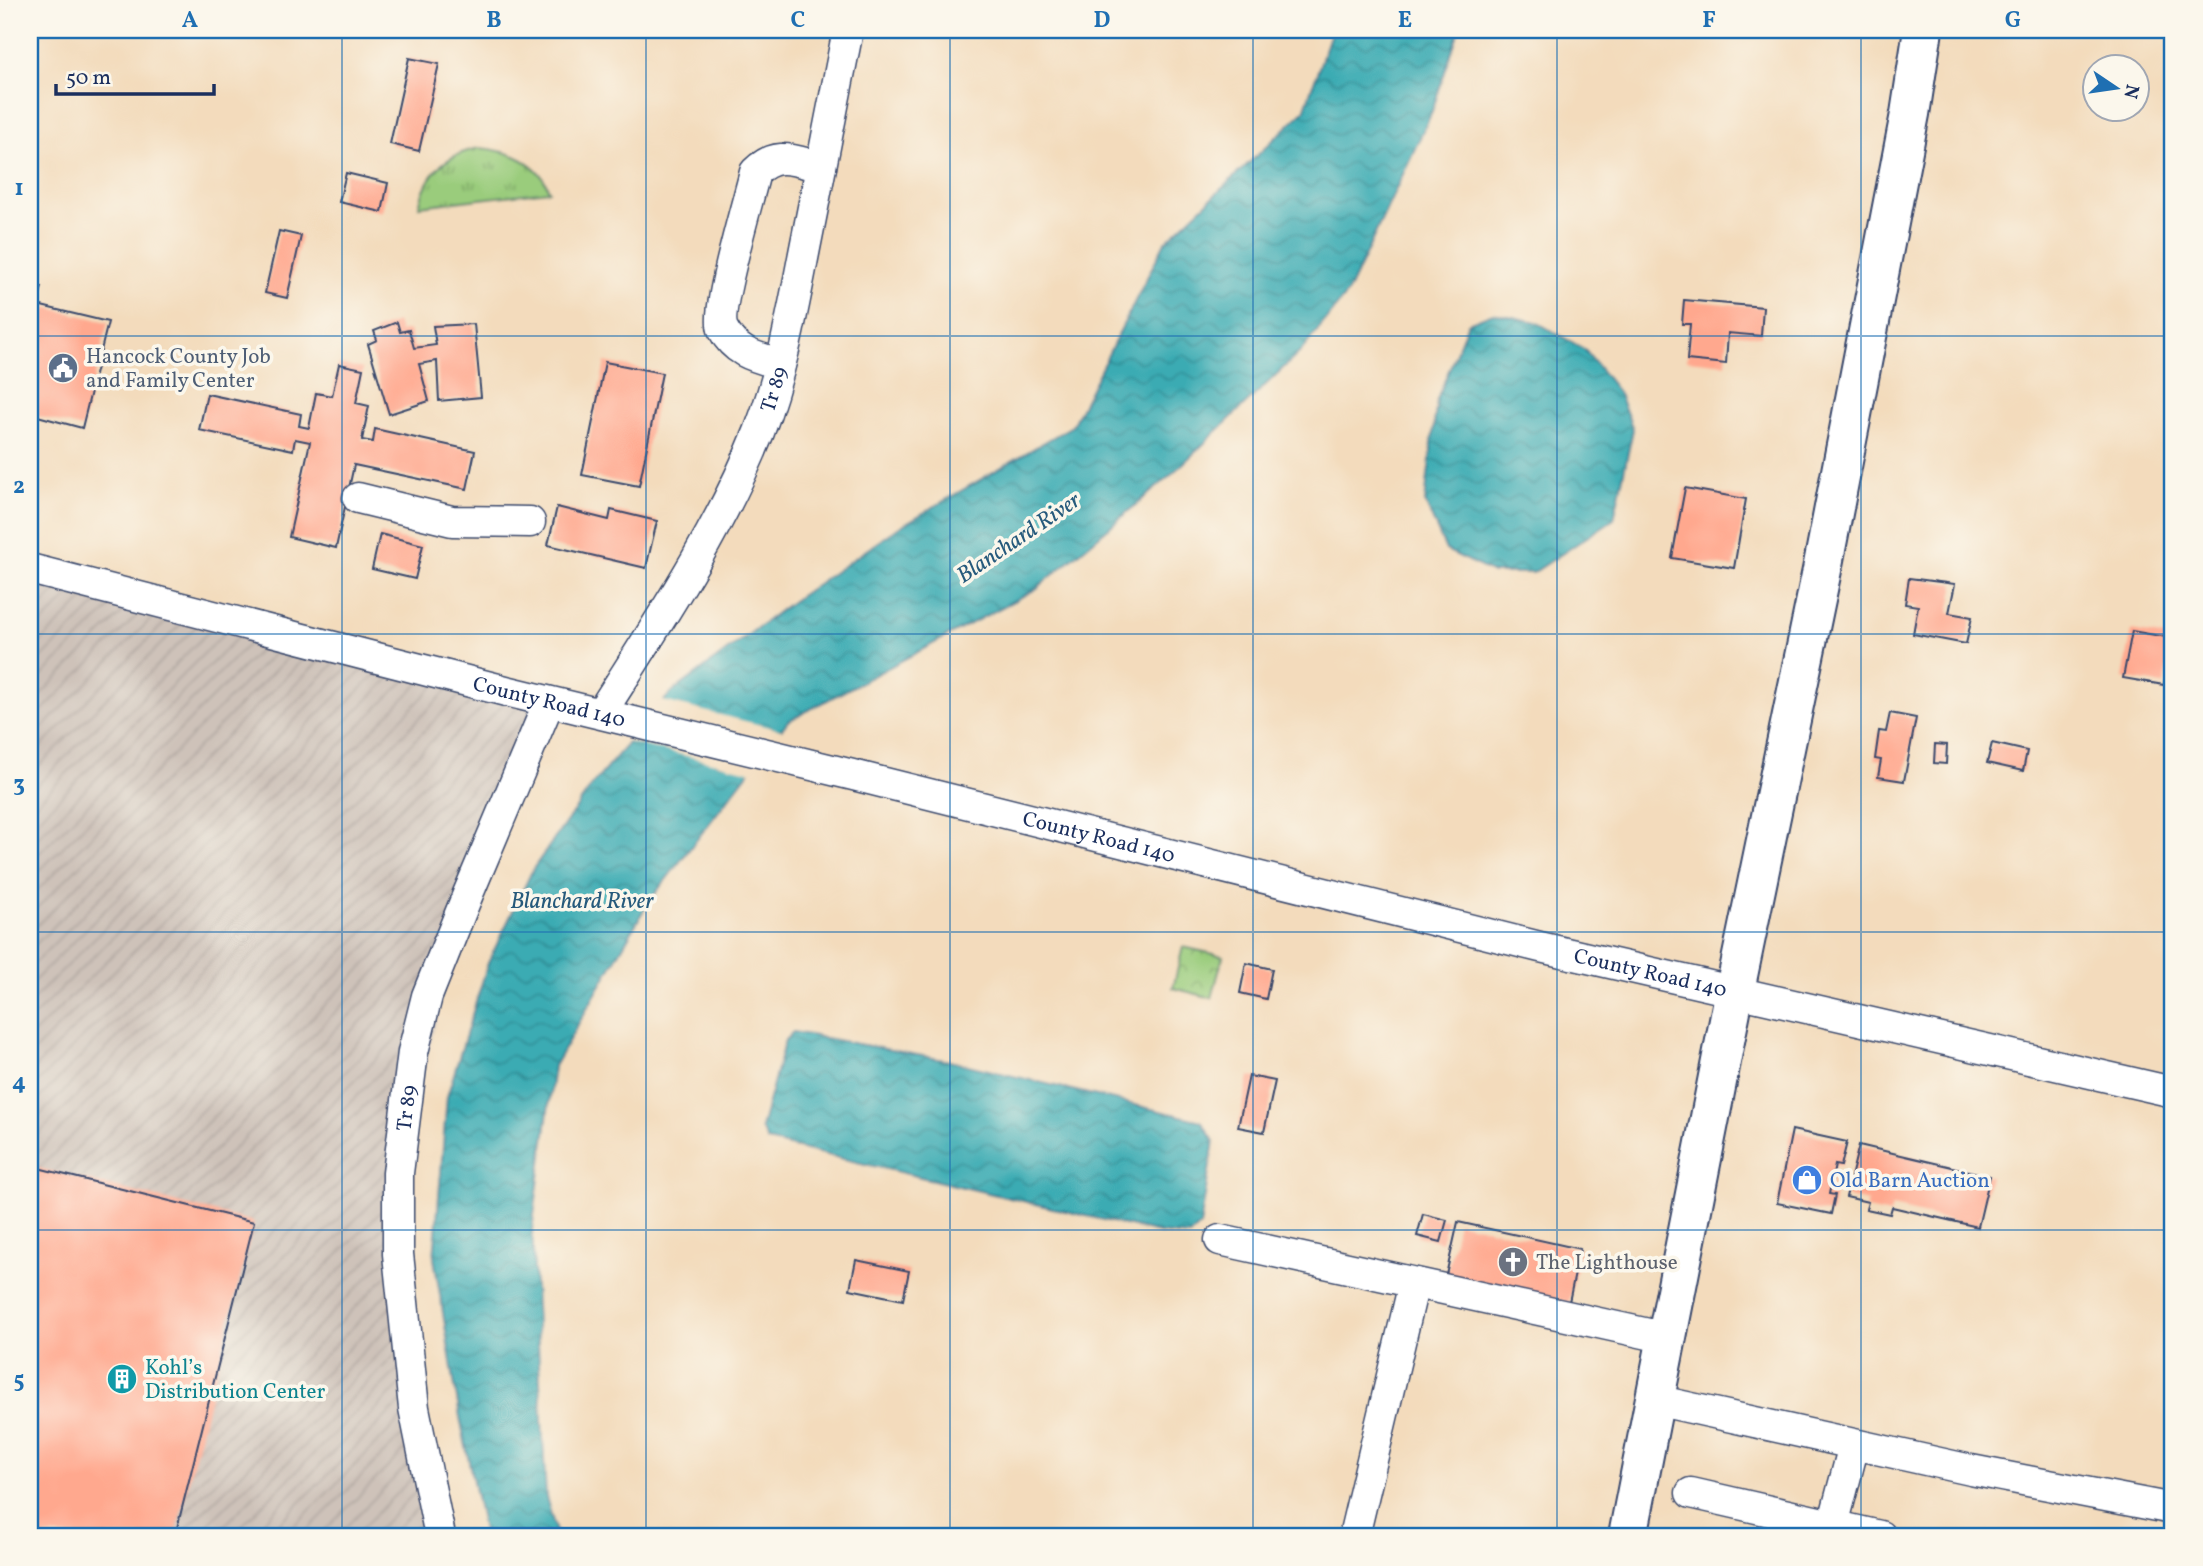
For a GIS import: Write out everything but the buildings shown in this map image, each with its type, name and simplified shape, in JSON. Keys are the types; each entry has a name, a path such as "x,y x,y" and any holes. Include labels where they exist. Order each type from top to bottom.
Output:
{"main road":[{"path":"1628,1536 1735,990 1825,556 1910,114 1923,30"}],"street":[{"name":"Tr 89","path":"613,716 725,505 758,433 780,365 848,30"},
{"path":"780,365 743,352 732,341 722,326 723,301 755,172 766,161 775,158 821,167"},
{"path":"358,498 452,520 530,522"},
{"name":"County Road 140","path":"30,569 550,702 1540,947 2173,1092"},
{"name":"Tr 89","path":"440,1536 414,1408 398,1254 398,1173 413,1052 427,996 467,894 550,702"},
{"path":"1220,1240 1667,1338"},
{"path":"1354,1536 1414,1283"},
{"path":"1655,1400 1971,1470 2173,1509"},
{"path":"1833,1525 1854,1445"},
{"path":"1690,1493 1880,1536"}],"shaded area":[{"path":"30,574 549,702 468,894 398,1173 440,1536 30,1536"}],"green space":[{"path":"479,148 500,151 521,159 538,172 549,191 419,206 427,184 439,167 456,155"},
{"path":"1183,947 1223,956 1212,998 1173,988"}],"water":[{"name":"Blanchard River","path":"1332,30 1459,30 1431,114 1348,292 1301,351 1170,476 1036,589 788,721 648,903 554,1066 532,1230 546,1497 557,1536 484,1536 460,1417 434,1258 447,1097 488,963 533,869 593,784 670,694 797,598 901,526 1072,426 1165,242 1304,111"},
{"path":"1493,313 1536,322 1584,349 1618,392 1633,429 1614,519 1533,573 1493,573 1446,550 1425,502 1437,400 1468,323"},
{"path":"793,1032 955,1062 1201,1121 1214,1141 1200,1226 1189,1236 1159,1233 767,1141 761,1128 785,1040"}],"pier":[{"path":"659,700 785,731 753,772 625,741"}],"place":[{"name":"Hancock County Job and Family Center","path":"63,368"},
{"name":"Old Barn Auction","path":"1807,1180"},
{"name":"The Lighthouse","path":"1513,1262"},
{"name":"Kohl’s Distribution Center","path":"122,1379"}]}
